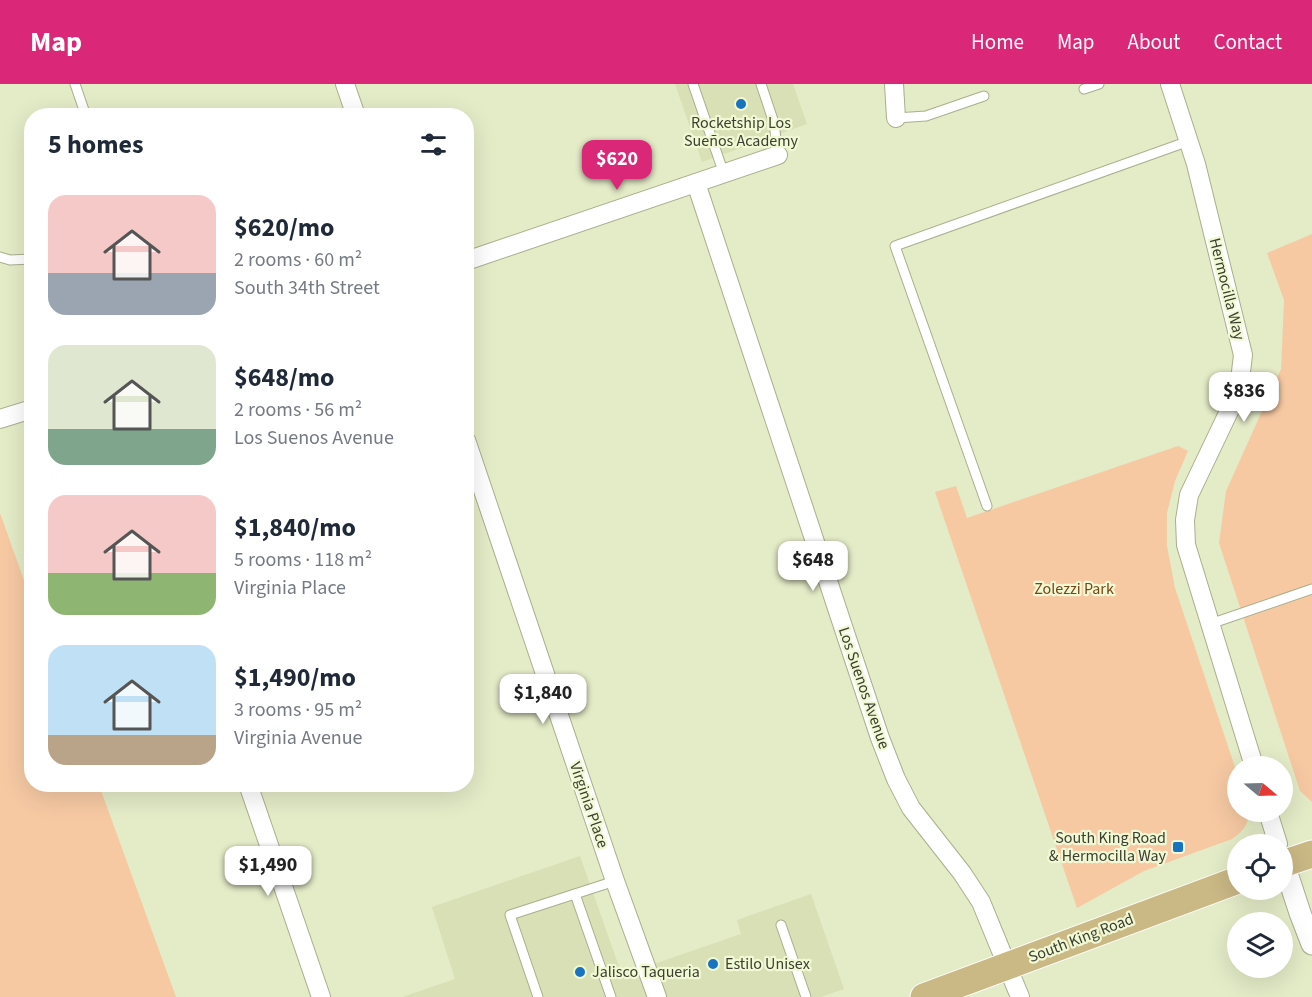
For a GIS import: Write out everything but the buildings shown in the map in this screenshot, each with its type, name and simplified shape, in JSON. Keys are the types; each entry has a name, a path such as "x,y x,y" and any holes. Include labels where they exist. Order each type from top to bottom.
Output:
{"main road":[{"path":"1293,857 1312,854"},
{"name":"South King Road","path":"924,997 1227,884"}],"street":[{"path":"345,84 353,108"},
{"path":"894,84 896,118"},
{"name":"Hermocilla Way","path":"1170,84 1196,164 1243,354 1240,380 1231,407 1189,495 1185,520 1186,545 1251,756"},
{"path":"474,258 778,156"},
{"name":"Los Suenos Avenue","path":"696,183 880,738 896,780 911,808 962,873 981,902 1020,997"},
{"path":"0,419 24,412"},
{"name":"Virginia Place","path":"474,464 615,881 657,997"},
{"path":"251,792 321,997"},
{"path":"1293,892 1312,944"}],"lane":[{"path":"75,84 83,108"},
{"path":"693,84 724,174"},
{"path":"761,84 774,123 778,156"},
{"path":"1084,89 1099,84"},
{"path":"896,118 926,116 984,96"},
{"path":"987,506 895,246 1189,141"},
{"path":"0,257 10,260 24,259"},
{"path":"1210,624 1312,589"},
{"path":"538,997 510,915 615,881"},
{"path":"575,894 611,997"},
{"path":"781,925 806,997"}],"shaded area":[{"name":"Rocketship Los Sueños Academy","path":"675,84 793,84 807,124 702,162"},
{"path":"580,856 622,975 741,934 737,920 811,894 844,989 821,997 402,997 455,979 432,907"}],"green space":[{"path":"1312,234 1312,802 1300,791 1293,770 1293,756 1289,756 1219,543 1226,491 1281,369 1284,300 1267,253"},
{"name":"Zolezzi Park","path":"1178,446 1188,451 1175,481 1167,513 1167,546 1175,588 1231,756 1227,756 1227,822 1247,822 1242,831 1238,834 1227,834 1227,841 1144,871 1077,908 935,492 956,486 967,518"},
{"path":"0,513 24,580 24,792 102,792 176,997 0,997"}],"place":[{"name":"Rocketship Los Sueños Academy","path":"741,104"},
{"name":"South King Road & Hermocilla Way","path":"1178,847"},
{"name":"Estilo Unisex","path":"713,964"},
{"name":"Jalisco Taqueria","path":"580,972"}]}
